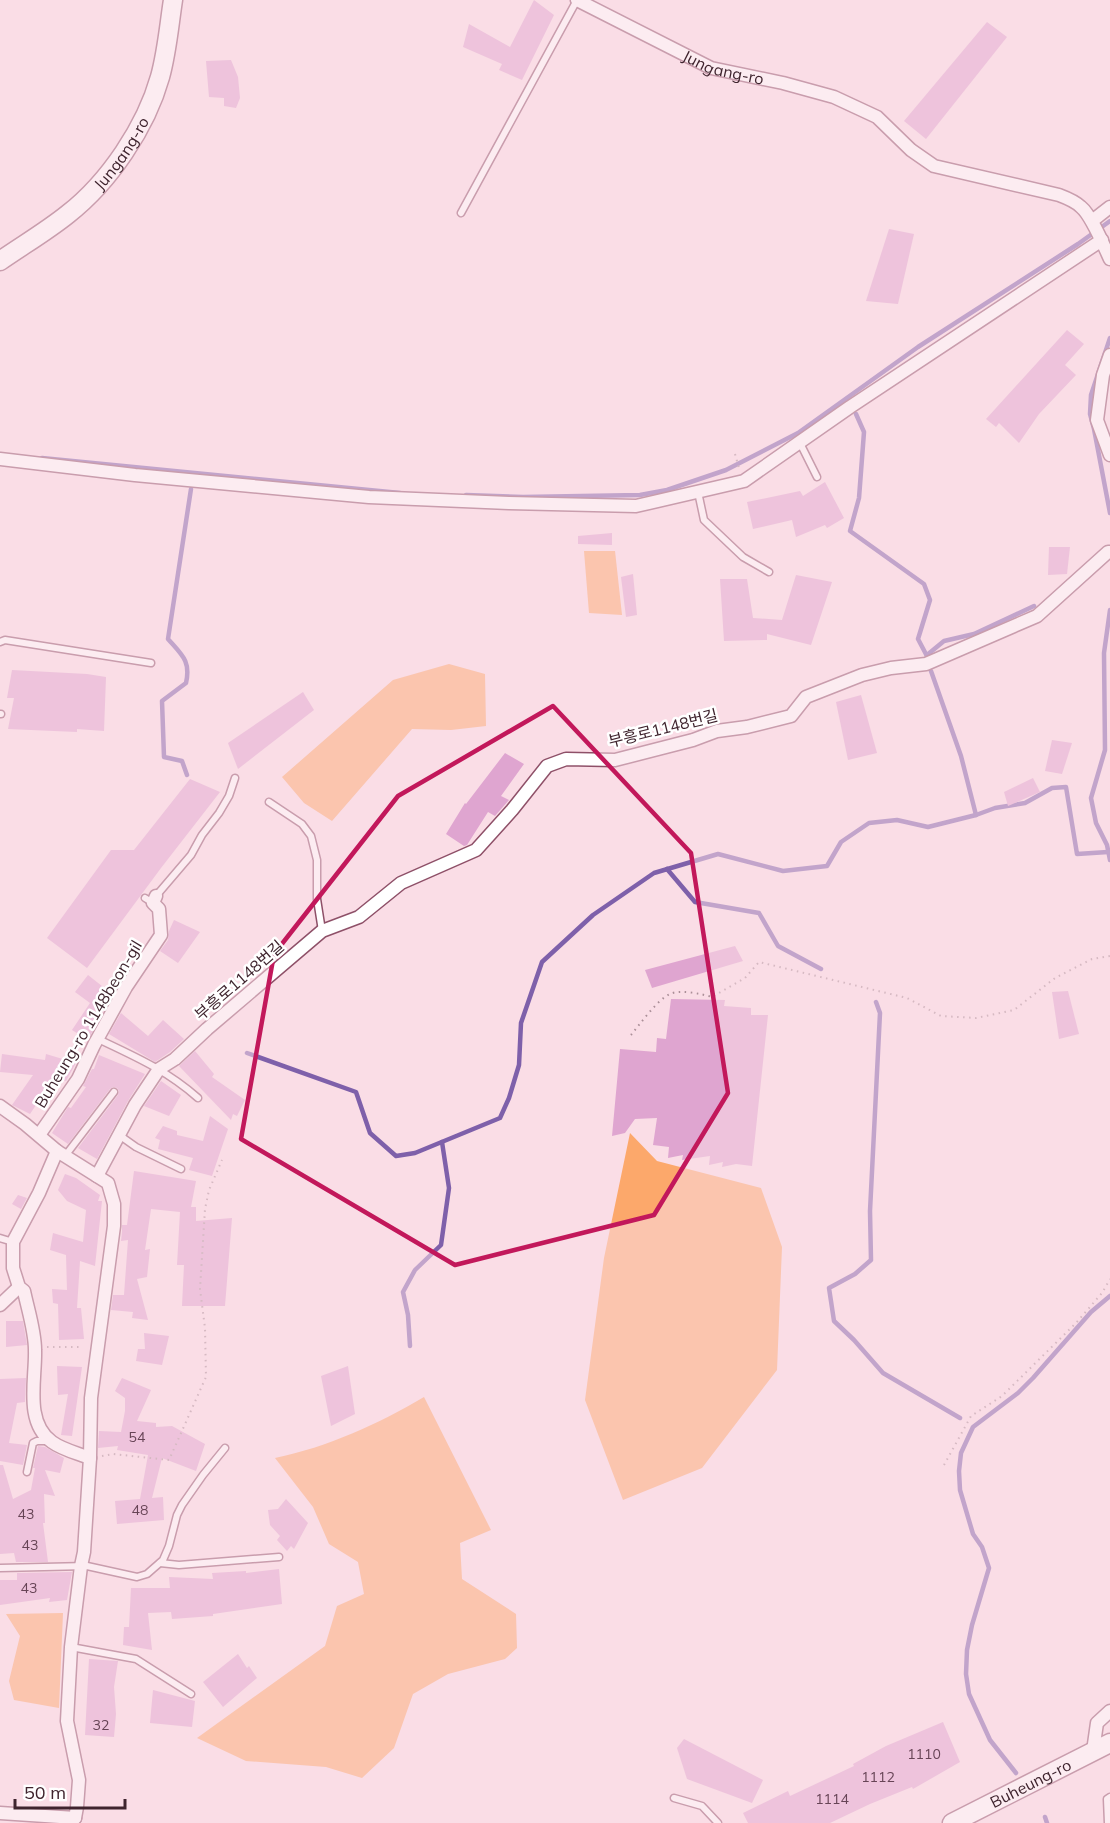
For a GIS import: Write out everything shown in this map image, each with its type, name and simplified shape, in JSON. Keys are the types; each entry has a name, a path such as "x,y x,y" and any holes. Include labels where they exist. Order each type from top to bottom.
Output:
{"main road":[{"path":"164,0 166,52"},
{"name":"Jungang-ro","path":"2,257 40,236 71,212 115,166 147,111 159,79 166,52 173,0"},
{"name":"Buheung-ro","path":"952,1823 1102,1747"}],"street":[{"name":"Jungang-ro","path":"577,0 711,69 834,97 877,117 911,150 934,166 1059,195 1082,207 1102,240 1110,259"},
{"path":"1092,224 1110,207"},
{"path":"0,459 146,476 369,497 636,506 744,481 1102,240"},
{"path":"1110,355 1103,375 1097,420 1110,455"},
{"name":"부흥로1148번길","path":"97,1176 135,1105 159,1069 175,1059 322,931 359,917 401,882 476,850 547,766 566,759 615,760 693,740 717,731 747,727 791,716 806,697 862,675 891,668 926,664 1037,616 1109,552"},
{"name":"Buheung-ro 1148beon-gil","path":"39,1135 78,1078 126,987 161,935 159,909 151,899"},
{"name":"Buheung-ro 1148beon-gil","path":"0,1106 61,1154 108,1184 114,1204 109,1270 91,1398 84,1552 71,1647 67,1721 79,1780 78,1820"},
{"path":"61,1154 13,1242 13,1268 19,1287 24,1291 35,1347 34,1411 37,1423 42,1433 50,1441 90,1458"},
{"path":"0,1305 19,1287"},
{"path":"1102,1747 1094,1738 1097,1723 1110,1711"},
{"path":"0,1813 10,1818 78,1820"}],"lane":[{"path":"461,213 577,0"},
{"path":"800,442 817,477"},
{"path":"698,492 704,520 743,557 769,572"},
{"path":"0,642 5,640 151,663"},
{"path":"151,899 190,855 229,796 235,778"},
{"path":"269,802 302,824 311,836 317,860 317,899 322,931"},
{"path":"98,1038 159,1069 198,1098"},
{"path":"61,1154 114,1092"},
{"path":"119,1135 136,1147 182,1169"},
{"path":"0,1238 13,1242"},
{"path":"27,1472 33,1443 50,1441"},
{"path":"0,1568 87,1566 137,1577 147,1574 163,1560 182,1505 225,1448"},
{"path":"160,1563 179,1565 279,1557"},
{"path":"71,1647 136,1659 192,1694"},
{"path":"1108,1823 1107,1799 1110,1797"},
{"path":"674,1798 702,1806 718,1823"}],"path":[{"path":"735,454 740,471"},
{"path":"631,1035 650,1011 671,993 695,993 712,997 745,978 759,962 907,998 941,1016 976,1018 1014,1010 1055,978 1092,959 1108,957"},
{"path":"90,1458 114,1454 168,1460 202,1387 206,1377 205,1328 200,1289 205,1209 209,1190 222,1160"},
{"path":"944,1465 971,1416 1002,1396 1076,1323 1102,1293 1110,1279"},
{"path":"35,1347 98,1347"}],"highlighted area":[{"path":"553,706 691,853 728,1093 654,1215 455,1265 241,1139 274,954 398,796"}],"shaded area":[{"path":"584,551 615,551 622,615 589,613"},
{"path":"449,664 485,674 486,726 451,730 412,729 332,821 304,803 282,777 393,680"},
{"path":"630,1133 657,1161 761,1188 782,1247 777,1370 702,1468 623,1500 585,1400 604,1258"},
{"path":"424,1397 491,1530 460,1543 462,1579 516,1614 517,1648 505,1659 448,1674 413,1694 394,1748 362,1778 326,1767 246,1761 197,1738 325,1646 337,1606 364,1594 358,1562 329,1544 313,1507 275,1458 314,1448 352,1434"},
{"path":"63,1613 59,1708 14,1700 9,1681 20,1636 6,1614"}],"building":[{"path":"534,0 554,15 522,80 499,70 502,64 463,47 469,24 510,47"},
{"path":"987,22 1007,37 926,139 904,121"},
{"path":"231,60 238,77 240,98 236,108 224,106 224,98 209,97 206,61"},
{"path":"889,229 914,234 898,304 866,301"},
{"path":"1067,330 1084,344 1065,365 1076,375 1039,414 1019,443 999,423 996,427 986,419"},
{"path":"825,482 844,518 827,528 825,525 796,537 792,520 753,529 747,502 800,491 803,496"},
{"path":"612,533 612,545 578,544 578,536"},
{"path":"1049,547 1070,547 1067,574 1048,575"},
{"path":"633,574 637,615 626,617 621,577"},
{"path":"796,575 832,582 811,645 767,634 767,640 724,641 720,579 747,579 753,618 782,620"},
{"path":"12,670 106,677 104,731 8,729 14,698 7,698"},
{"path":"303,692 314,710 238,769 228,743"},
{"path":"861,695 877,753 848,760 836,702"},
{"path":"1052,740 1072,743 1062,774 1045,771"},
{"path":"505,753 524,764 501,796 509,800 495,816 488,812 467,845 464,846 446,834 465,803"},
{"path":"1033,778 1040,792 1008,806 1004,792"},
{"path":"190,779 220,792 87,968 47,938 111,850 134,850"},
{"path":"174,920 200,932 178,963 160,951 168,940"},
{"path":"735,946 743,961 652,988 645,970"},
{"path":"88,975 112,994 88,1040 72,1030 90,1003 75,992"},
{"path":"1068,991 1079,1034 1059,1039 1052,992"},
{"path":"671,999 725,1000 724,1006 751,1008 751,1015 768,1015 752,1166 736,1164 722,1167 723,1162 709,1165 710,1156 682,1160 683,1155 668,1158 669,1147 653,1145 657,1118 635,1119 625,1133 612,1136 620,1049 656,1052 657,1038 666,1039"},
{"path":"121,1013 148,1036 163,1020 184,1039 155,1062 109,1034"},
{"path":"195,1051 214,1074 212,1077 245,1100 237,1116 233,1114 231,1120 179,1066"},
{"path":"2,1054 45,1060 46,1054 76,1063 66,1081 54,1078 30,1114 12,1105 33,1075 0,1072"},
{"path":"99,1055 145,1074 97,1159 78,1148 118,1095 117,1088 110,1089 68,1144 52,1133 68,1107 71,1108 86,1087 83,1086 94,1069"},
{"path":"161,1081 181,1095 169,1116 144,1106"},
{"path":"210,1116 228,1129 212,1176 189,1170 193,1158 158,1149 160,1140 155,1138 163,1126 177,1131 177,1135 203,1141"},
{"path":"134,1171 196,1181 191,1207 196,1207 196,1221 232,1218 225,1306 182,1306 184,1265 177,1265 180,1212 151,1209 145,1250 150,1249 147,1277 137,1279 148,1320 132,1318 133,1312 111,1310 113,1295 124,1295 128,1240 121,1241 122,1225 127,1225"},
{"path":"65,1174 76,1178 100,1195 98,1201 102,1201 95,1266 80,1261 77,1308 81,1308 84,1339 59,1340 58,1304 53,1303 52,1289 67,1290 66,1255 50,1250 53,1233 83,1242 86,1210 67,1201 58,1190"},
{"path":"18,1195 27,1198 21,1209 12,1204"},
{"path":"6,1321 23,1321 27,1345 6,1347"},
{"path":"144,1333 169,1336 162,1365 136,1361 138,1349 145,1349"},
{"path":"57,1366 82,1367 72,1436 61,1435 68,1394 58,1395"},
{"path":"348,1366 355,1414 331,1426 321,1376"},
{"path":"26,1378 25,1402 17,1403 9,1443 27,1445 23,1465 0,1461 0,1379"},
{"path":"122,1378 151,1390 137,1421 156,1423 156,1427 172,1426 205,1444 196,1471 162,1458 152,1498 163,1497 164,1520 117,1524 115,1501 140,1499 148,1455 117,1450 118,1446 98,1448 99,1431 121,1432 125,1398 115,1391"},
{"path":"38,1446 45,1447 64,1458 60,1473 45,1470 55,1496 44,1494 45,1523 43,1523 48,1562 16,1562 14,1553 0,1554 0,1465 3,1465 13,1499 31,1490"},
{"path":"286,1499 308,1523 294,1549 291,1546 287,1551 277,1540 280,1536 270,1525 268,1510 278,1509"},
{"path":"279,1569 282,1604 213,1614 213,1616 172,1619 171,1612 148,1613 152,1650 123,1645 124,1627 129,1627 131,1588 170,1588 169,1577 213,1579 212,1573 246,1571 246,1573"},
{"path":"72,1572 67,1600 49,1602 50,1598 0,1605 0,1580 17,1580 17,1573"},
{"path":"238,1654 257,1678 223,1707 203,1682"},
{"path":"89,1659 118,1661 114,1687 116,1714 114,1737 85,1735"},
{"path":"153,1690 195,1701 192,1727 150,1723"},
{"path":"943,1722 960,1762 913,1789 912,1787 870,1804 830,1823 748,1823 743,1813 788,1791 790,1796 854,1766 853,1764 886,1746"},
{"path":"684,1739 763,1780 752,1803 687,1779 677,1748"}],"waterway":[{"path":"466,495 523,497 640,495 667,490 726,470 798,433 918,347 1110,221"},
{"path":"1110,338 1091,395 1090,414 1110,513"},
{"path":"856,414 864,432 859,498 850,531 924,584 930,600 918,639 928,658"},
{"path":"42,458 400,493"},
{"path":"187,775 182,761 164,757 162,701 186,683 187,669 184,659 168,639 191,489"},
{"path":"927,655 944,641 974,634 1034,606"},
{"path":"1110,610 1104,653 1105,750 1091,798 1096,823 1107,845 1110,860"},
{"path":"931,671 961,756 976,815"},
{"path":"247,1053 356,1092 370,1133 396,1156 415,1153 500,1118 519,1065 521,1023 542,962 593,915 654,873 718,854 783,871 827,866 841,842 869,823 897,820 928,827 995,808 1025,803 1052,788 1066,787 1077,854 1108,852"},
{"path":"667,869 695,902 759,913 778,946 821,969"},
{"path":"876,1002 880,1013 870,1211 871,1260 855,1274 829,1288 834,1321 883,1373 960,1418"},
{"path":"410,1346 408,1315 403,1292 415,1270 441,1245 449,1188 442,1142"},
{"path":"1016,1773 990,1740 969,1694 966,1674 967,1650 989,1568 982,1547 973,1534 960,1490 961,1453 973,1427 1018,1393 1091,1312 1110,1296"},
{"path":"1045,1817 1047,1823"}]}
